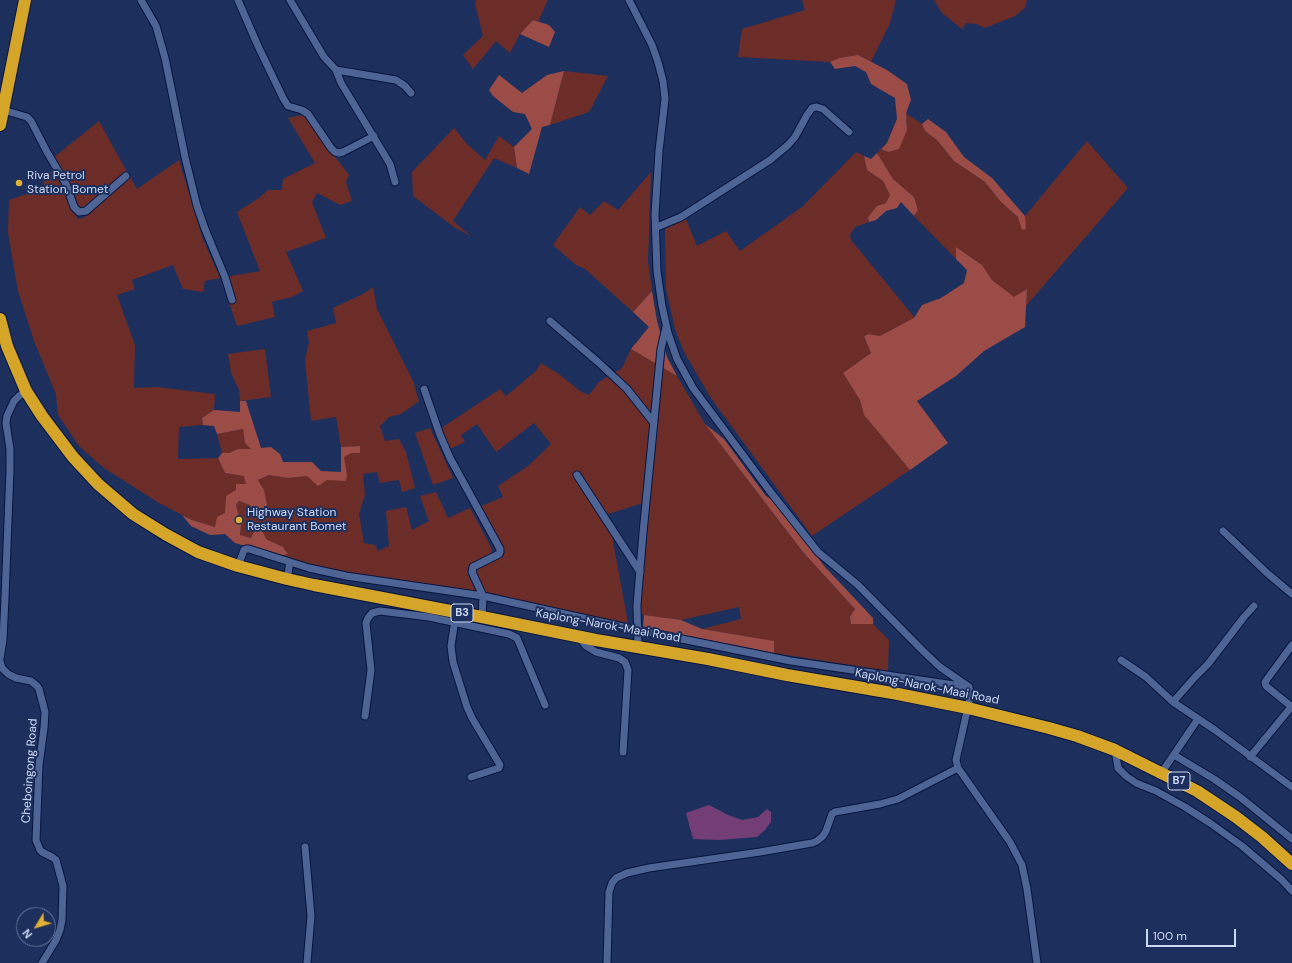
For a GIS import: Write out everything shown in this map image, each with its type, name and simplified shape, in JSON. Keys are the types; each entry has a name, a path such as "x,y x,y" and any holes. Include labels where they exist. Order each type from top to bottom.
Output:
{"highway":[{"path":"0,125 25,0"},
{"name":"Kaplong-Narok-Maai Road","path":"0,319 8,346 26,391 42,416 73,457 98,484 133,514 181,543 210,557 287,579 455,617 482,617 968,708 1043,726 1077,736 1115,750 1162,772 1197,791 1236,817 1291,862"}],"street":[{"path":"141,0 156,26 165,58 185,157 197,206 225,277 232,300"},
{"path":"238,0 277,86 288,106 302,110 308,114 335,152 344,152 374,136"},
{"path":"290,0 324,57 336,70 341,83 390,164 395,182"},
{"path":"629,0 652,45 663,81 665,99 659,150 655,214 657,227 657,271 666,325 677,359 693,388 769,490 818,552 858,585 940,667 969,687 970,692 968,708 956,760 958,768 1010,842 1022,865 1027,889 1037,963"},
{"path":"336,70 396,80 405,86 411,93"},
{"path":"657,227 680,217 770,160 795,137 812,108 817,106 823,109 849,132"},
{"path":"2,110 27,117 31,121 66,184 74,207 79,212 86,210 126,176"},
{"path":"550,321 627,389 654,423"},
{"path":"638,647 637,605 654,423 666,325"},
{"path":"424,389 440,435 450,458 500,549 499,554 473,568 472,572 484,596 482,617"},
{"name":"Cheboingong Road","path":"26,391 14,401 7,416 6,424 10,449 10,470 3,640 0,660 2,668 8,674 16,678 31,681 37,686 44,712 44,728 39,765 36,840 40,850 56,860 63,886 62,920 60,930 56,940 42,963"},
{"path":"577,475 640,572"},
{"path":"1223,531 1271,577 1292,594"},
{"path":"238,566 244,550 246,549 309,568 346,576 484,596 637,630 791,661 969,687"},
{"path":"287,579 290,562"},
{"path":"1173,702 1195,676 1208,664 1254,606"},
{"path":"365,716 371,670 366,623 372,613 380,611 455,617 509,634 517,638 545,705"},
{"path":"455,617 451,646 453,662 467,707 500,767 471,777"},
{"path":"578,636 586,646 596,652 619,658 625,662 628,670 623,752"},
{"path":"1250,757 1292,707 1266,686 1264,682 1292,645"},
{"path":"1121,660 1146,677 1173,702 1292,787"},
{"path":"787,675 791,661"},
{"path":"1162,772 1198,719"},
{"path":"1115,750 1118,768 1126,776 1136,783 1156,791 1185,806 1210,823 1242,846 1282,880 1292,891"},
{"path":"1174,755 1214,779 1240,797 1292,839"},
{"path":"607,963 609,892 612,883 616,878 627,873 649,868 812,843 823,836 832,814 835,812 880,804 898,799 958,768"},
{"path":"305,847 311,916 307,963"}],"shaded area":[{"path":"476,0 547,0 547,2 538,22 533,20 520,34 510,53 496,41 473,69 463,55 483,36 475,4"},
{"path":"802,0 896,0 890,23 871,62 858,55 839,58 830,62 738,57 742,29 805,10"},
{"path":"934,0 1027,0 1025,8 1015,16 985,28 976,24 967,23 962,29 942,13"},
{"path":"533,20 549,25 555,32 549,47 520,34"},
{"path":"858,55 887,70 907,84 911,100 906,113 907,130 899,149 888,152 881,149 887,143 897,119 895,98 871,84 866,72 855,66 835,69 830,62 839,58"},
{"path":"564,71 608,76 589,112 550,125"},
{"path":"564,71 550,125 542,127 529,174 517,168 514,147 532,129 525,114 513,112 493,96 489,90 499,75 522,93 547,75"},
{"path":"906,113 922,124 925,131 937,140 954,161 985,182 1001,202 1018,217 1026,229 1025,216 1087,141 1128,188 1026,306 1027,289 1014,298 992,280 982,265 956,247 956,259 914,216 918,210 914,197 893,179 877,153 881,149 888,152 907,130"},
{"path":"303,115 349,175 346,182 352,201 340,205 317,193 312,202 326,238 286,252 303,291 292,297 272,302 275,317 237,326 221,278 205,281 203,292 183,289 173,265 132,280 135,289 117,295 135,345 134,388 157,387 215,394 214,410 202,418 203,425 179,427 178,459 218,458 225,473 245,476 246,485 236,490 225,513 215,527 192,520 159,503 104,468 79,446 58,415 56,394 34,341 18,291 8,233 9,200 45,188 43,180 53,170 61,181 68,203 78,219 84,218 130,177 137,189 179,160 202,237 220,278 260,271 237,212 259,198 268,190 282,190 283,179 315,163 288,118"},
{"path":"928,119 946,132 964,157 992,178 1025,216 1026,229 1022,230 1018,217 1001,202 985,182 954,161 937,140 925,131 922,124"},
{"path":"99,121 127,172 84,209 80,209 77,206 53,158"},
{"path":"454,128 467,144 485,160 499,136 514,147 517,168 494,158 453,221 472,237 454,227 413,196 412,172"},
{"path":"856,152 864,156 867,170 883,181 890,195 886,203 877,206 868,217 869,222 855,227 850,235 851,240 915,318 880,336 869,334 864,336 871,353 843,373 860,400 864,415 910,470 812,536 711,398 684,352 675,329 666,288 665,229 686,219 697,246 726,231 740,251 802,207"},
{"path":"877,153 893,179 914,197 918,210 914,216 901,202 897,208 886,211 876,220 869,222 868,217 877,206 886,203 890,195 883,181 867,170 864,156 871,159"},
{"path":"651,172 648,261 652,291 633,312 585,269 576,265 553,245 580,207 590,215 604,201 618,210"},
{"path":"956,247 982,265 992,280 1014,297 1027,289 1025,327 984,351 956,376 917,401 948,443 910,470 864,415 860,400 843,373 871,353 864,336 869,334 880,336 914,318 922,305 941,298 964,283 967,270 956,259"},
{"path":"373,287 377,309 413,381 419,401 401,414 389,417 380,426 385,441 399,439 406,452 415,488 402,492 399,480 380,483 377,472 363,474 365,495 359,514 364,543 375,545 378,551 389,546 386,511 406,507 412,530 429,521 420,496 436,492 448,518 470,508 491,547 492,554 470,568 468,575 477,592 311,566 281,556 288,554 283,547 266,539 240,536 241,525 236,505 239,501 251,505 255,517 264,490 258,480 269,475 288,478 307,476 327,480 347,475 343,457 360,446 341,447 336,417 311,421 305,360 309,342 307,331 336,323 333,308 365,293"},
{"path":"652,291 657,321 667,357 677,376 631,349 649,327 633,312"},
{"path":"265,349 271,397 240,401 239,390 231,373 228,354"},
{"path":"631,349 677,376 705,424 803,552 855,609 850,617 851,624 873,624 889,640 888,671 774,653 773,641 702,629 741,619 739,607 681,620 644,615 635,611 643,503 608,514 628,623 485,594 475,573 476,570 504,555 479,507 503,497 498,486 528,466 551,444 534,423 496,452 477,424 461,435 465,442 450,449 440,429 500,389 506,396 536,371 541,363 559,374 580,391 589,395 599,382 622,368"},
{"path":"240,401 246,401 261,448 271,447 280,454 283,462 312,462 321,471 341,472 341,447 360,446 360,453 351,453 344,457 347,475 346,481 327,480 318,486 307,476 288,478 269,475 258,480 264,490 267,505 263,517 255,517 250,505 239,501 236,505 241,525 240,535 251,538 254,532 262,530 266,539 283,547 288,554 281,556 235,543 225,534 210,535 191,526 182,515 192,520 215,527 217,517 225,513 226,496 236,490 236,484 246,484 244,476 225,473 218,458 222,453 229,453 238,449 251,449 245,443 243,429 217,434 214,426 203,425 202,418 214,410 240,412"},
{"path":"705,424 724,439 766,496 776,502 825,567 873,618 873,624 851,624 850,617 855,609 803,552"},
{"path":"430,428 453,478 433,485 415,433"},
{"path":"243,429 245,443 251,449 238,449 229,453 222,453 217,434"},
{"path":"644,615 681,620 702,629 774,641 774,653 643,627"},
{"path":"709,805 728,815 742,820 758,817 767,809 771,812 771,822 757,837 719,840 693,839 686,813"}],"place":[{"name":"Riva Petrol Station, Bomet","path":"19,183"},
{"name":"Highway Station Restaurant Bomet","path":"239,520"}]}
